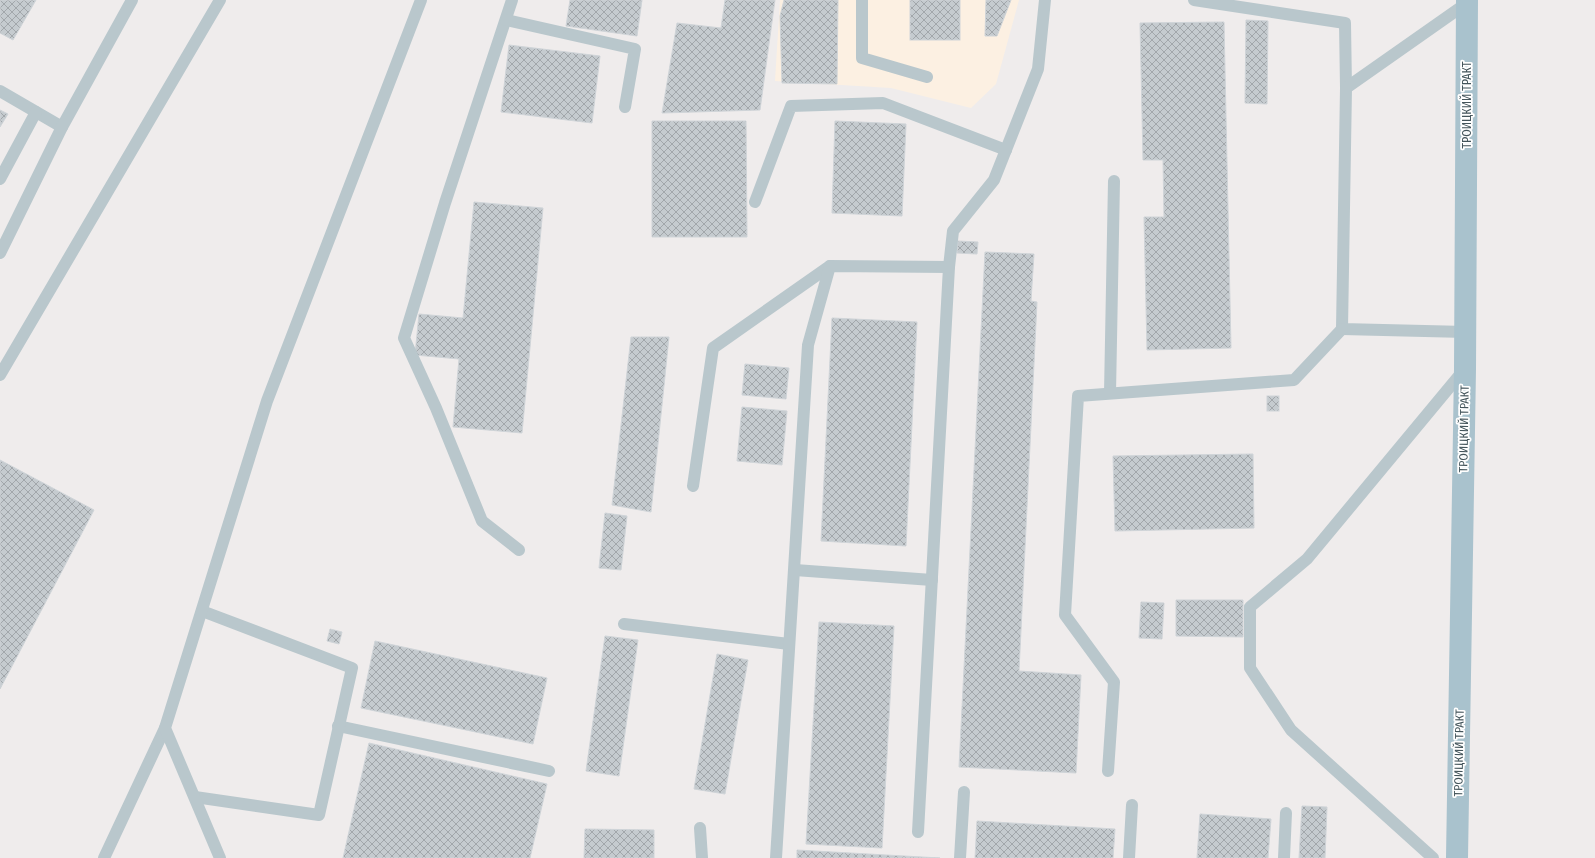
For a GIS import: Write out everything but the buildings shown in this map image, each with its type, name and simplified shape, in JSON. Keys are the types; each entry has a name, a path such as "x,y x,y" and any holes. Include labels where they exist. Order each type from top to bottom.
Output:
{"main road":[{"name":"ТРОИЦКИЙ ТРАКТ","path":"1457,858 1466,332 1467,1"}],"lane":[{"path":"0,253 62,127 132,0"},
{"path":"0,375 220,0"},
{"path":"104,858 165,728 267,400 421,0"},
{"path":"512,0 445,203 404,338 436,408 482,521 519,550"},
{"path":"862,0 862,58 927,77"},
{"path":"918,832 949,267 953,231 994,180 1006,150 1038,69 1045,0"},
{"path":"1108,771 1114,682 1065,614 1078,396 1294,380 1342,329 1346,88 1345,23 1194,0"},
{"path":"1346,88 1467,1"},
{"path":"506,20 635,49 625,107"},
{"path":"0,91 62,127"},
{"path":"755,202 791,106 883,103 1006,150"},
{"path":"0,178 36,112"},
{"path":"1110,393 1114,181"},
{"path":"693,486 713,348 830,266 949,267"},
{"path":"776,858 808,345 830,266"},
{"path":"1342,329 1466,332"},
{"path":"1433,858 1291,730 1250,668 1250,607 1307,560 1465,369"},
{"path":"795,570 932,580"},
{"path":"195,797 318,815 352,668 202,611"},
{"path":"624,624 789,644"},
{"path":"338,726 549,771"},
{"path":"165,728 220,858"},
{"path":"960,858 964,792"},
{"path":"1129,858 1132,805"},
{"path":"1284,858 1286,812"},
{"path":"700,828 702,858"}],"shaded area":[{"path":"780,0 1019,0 996,84 971,108 891,88 775,81"}]}
